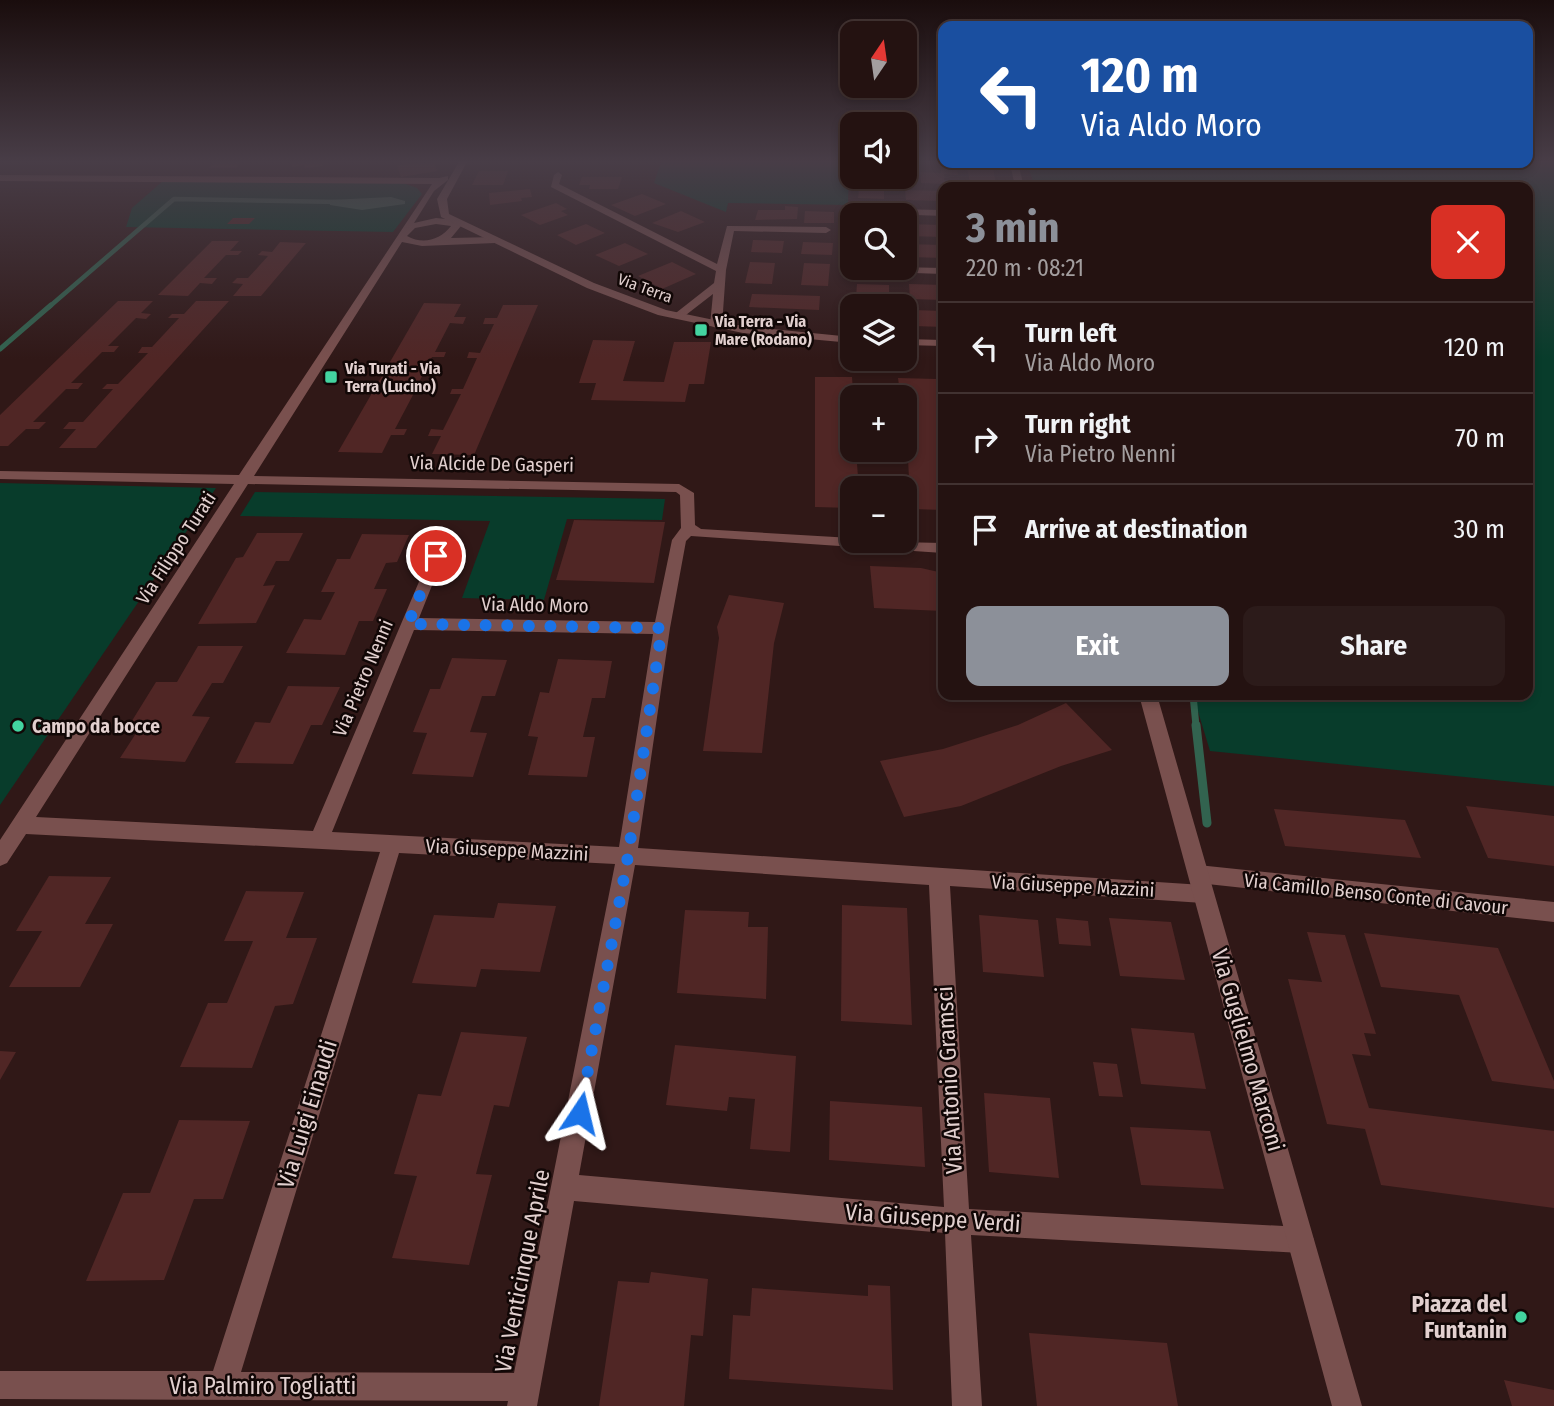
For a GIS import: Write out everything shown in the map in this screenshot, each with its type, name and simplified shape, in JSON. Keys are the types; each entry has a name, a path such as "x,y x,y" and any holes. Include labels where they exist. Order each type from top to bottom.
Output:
{"street":[{"path":"403,232 406,228"},
{"path":"403,232 414,228"},
{"path":"386,261 451,233 454,228"},
{"name":"Via Terra","path":"467,228 624,299 678,316 769,334 840,339"},
{"path":"638,228 721,270"},
{"path":"716,325 721,270 730,228 826,230"},
{"path":"403,232 407,241 495,240"},
{"name":"Via Filippo Turati","path":"0,857 403,232"},
{"path":"917,270 938,271"},
{"path":"678,316 719,285"},
{"path":"917,342 938,343"},
{"name":"Via Alcide De Gasperi","path":"0,475 679,488 687,493 688,530"},
{"path":"688,530 702,535 938,548"},
{"name":"Via Venticinque Aprile","path":"524,1396 628,856 662,628 679,540 688,530"},
{"name":"Via Pietro Nenni","path":"318,839 446,533"},
{"name":"Via Aldo Moro","path":"408,624 662,628"},
{"name":"Via Guglielmo Marconi","path":"1149,700 1347,1406"},
{"name":"Via Giuseppe Mazzini","path":"20,825 628,856 939,879 1200,884"},
{"name":"Via Luigi Einaudi","path":"223,1385 392,844"},
{"name":"Via Antonio Gramsci","path":"939,879 967,1406"},
{"name":"Via Camillo Benso Conte di Cavour","path":"1200,884 1554,912"},
{"name":"Via Giuseppe Verdi","path":"565,1187 956,1221 1301,1240"},
{"name":"Via Palmiro Togliatti","path":"0,1385 223,1385 524,1396"}],"shaded area":[{"path":"159,228 396,228 393,232"},
{"path":"1533,228 1554,228 1554,786 1210,751 1195,700 1533,700"},
{"path":"0,483 216,488 0,805"},
{"path":"255,492 665,499 662,520 567,519 544,600 462,598 490,521 240,516"}],"building":[{"path":"576,228 594,228 605,233 576,245 557,235"},
{"path":"665,228 690,228 678,232"},
{"path":"917,228 938,228 938,237 917,236"},
{"path":"753,240 784,241 782,253 751,252"},
{"path":"212,241 239,241 230,251 242,251 238,255 226,255 204,278 217,278 212,284 200,283 188,296 158,295"},
{"path":"280,242 306,243 261,296 233,296 243,284 232,283 237,278 248,278 268,256 258,255 262,251 272,252"},
{"path":"803,242 833,243 832,255 801,254"},
{"path":"625,243 648,254 619,266 595,255"},
{"path":"917,244 938,245 938,258 917,257"},
{"path":"672,262 696,274 662,289 638,276"},
{"path":"750,262 775,263 772,284 745,283"},
{"path":"804,263 830,264 828,286 801,285"},
{"path":"857,284 889,285 889,294 856,294"},
{"path":"909,284 938,285 938,300 917,299 917,294 910,294"},
{"path":"752,294 820,296 819,310 749,307"},
{"path":"118,301 153,301 141,313 151,314 146,319 136,318 108,346 119,346 114,352 102,352 71,383 83,383 78,389 66,389 33,422 46,422 39,429 26,429 8,446 0,446 0,415"},
{"path":"196,301 229,301 96,448 59,448 76,429 63,429 69,422 83,422 113,389 102,389 107,384 118,384 148,353 138,353 142,347 152,347 179,318 168,318 172,314 184,314"},
{"path":"424,303 461,304 454,317 466,317 463,324 450,323 435,352 446,352 444,357 432,357 416,388 426,389 424,393 414,393 395,429 407,429 404,435 391,435 382,453 338,452"},
{"path":"503,305 538,305 474,455 432,454 441,436 428,436 431,429 443,430 461,394 450,394 452,389 463,389 477,358 467,358 469,352 480,353 494,324 483,324 485,318 497,318"},
{"path":"917,310 938,311 938,327 917,326"},
{"path":"593,340 635,341 623,381 664,382 674,342 711,342 704,384 689,384 685,402 591,400 596,383 579,383"},
{"path":"815,377 852,377 853,385 840,385 840,462 857,462 858,476 840,476 840,508 815,507"},
{"path":"898,378 937,379 938,510 917,509 917,476 909,476 908,462 917,462 917,385 899,385"},
{"path":"574,520 665,522 654,583 556,580"},
{"path":"257,533 303,533 289,561 276,561 263,586 275,585 256,623 198,624 236,558 243,557"},
{"path":"362,534 409,535 397,562 386,563 374,589 387,589 373,621 359,621 345,655 286,653 304,619 321,620 335,592 321,592 337,559 350,559"},
{"path":"870,566 921,568 938,572 938,611 874,608"},
{"path":"729,595 784,603 774,643 762,753 703,751 719,638 717,627"},
{"path":"198,646 243,646 223,683 212,683 192,716 210,717 185,762 120,758 142,724 130,724 156,682 177,682"},
{"path":"452,658 507,660 495,696 482,696 470,732 487,733 473,777 412,774 427,733 413,732 430,689 440,689"},
{"path":"558,659 612,661 605,698 592,698 583,737 595,737 587,777 528,775 538,737 528,736 540,692 549,693"},
{"path":"288,686 340,687 322,725 311,725 293,764 235,763 255,722 270,723"},
{"path":"1066,703 1112,750 1061,766 961,806 904,817 880,761 943,749 1018,725"},
{"path":"1466,806 1554,816 1554,866 1488,858"},
{"path":"1274,809 1405,820 1421,858 1285,846"},
{"path":"49,876 111,877 85,924 113,924 80,987 9,987 42,931 16,931"},
{"path":"246,891 304,892 286,938 317,938 293,1004 275,1006 252,1068 180,1067 208,1003 227,1003 253,941 224,941"},
{"path":"498,903 556,906 540,972 481,969 476,987 412,983 434,915 494,918"},
{"path":"842,905 907,908 912,1025 841,1021"},
{"path":"685,910 749,912 748,927 768,927 766,999 677,993"},
{"path":"979,915 1038,920 1044,977 983,972"},
{"path":"1056,918 1088,921 1091,946 1059,944"},
{"path":"1109,918 1171,922 1185,980 1120,976"},
{"path":"1307,932 1345,935 1376,1034 1364,1033 1371,1056 1352,1054 1369,1108 1554,1131 1554,1208 1381,1185 1365,1129 1327,1124 1288,979 1322,982"},
{"path":"1364,933 1498,948 1554,1081 1554,1089 1492,1081 1459,995 1381,987"},
{"path":"1131,1028 1194,1033 1206,1089 1141,1084"},
{"path":"461,1032 527,1037 509,1107 494,1105 476,1174 492,1175 469,1265 392,1258 417,1176 394,1174 418,1094 441,1096"},
{"path":"675,1045 796,1056 790,1152 750,1149 755,1099 729,1097 727,1111 666,1105"},
{"path":"0,1051 16,1052 0,1080"},
{"path":"1093,1062 1117,1064 1123,1097 1099,1096"},
{"path":"984,1093 1050,1098 1059,1178 989,1172"},
{"path":"830,1101 922,1107 925,1167 829,1160"},
{"path":"179,1120 250,1121 223,1199 194,1199 164,1280 86,1281 123,1193 150,1193"},
{"path":"1130,1127 1210,1131 1224,1189 1141,1185"},
{"path":"651,1272 708,1279 703,1336 691,1335 684,1406 599,1406 618,1281 649,1283"},
{"path":"868,1285 890,1286 893,1390 729,1379 733,1315 750,1316 752,1288 868,1296"},
{"path":"1029,1333 1167,1343 1178,1406 1037,1406"},
{"path":"1504,1380 1554,1390 1554,1406 1512,1406"}],"waterway":[{"path":"49,307 141,228"},
{"path":"0,349 51,305"},
{"path":"1193,700 1196,726"},
{"path":"1196,725 1207,823"}],"place":[{"name":"Via Terra - Via Mare (Rodano)","path":"701,330"},
{"name":"Via Turati - Via Terra (Lucino)","path":"331,377"},
{"name":"Campo da bocce","path":"18,726"},
{"name":"Piazza del Funtanin","path":"1521,1317"}],"route":[{"path":"436,556 408,624 662,628 628,856 580,1113"}]}
